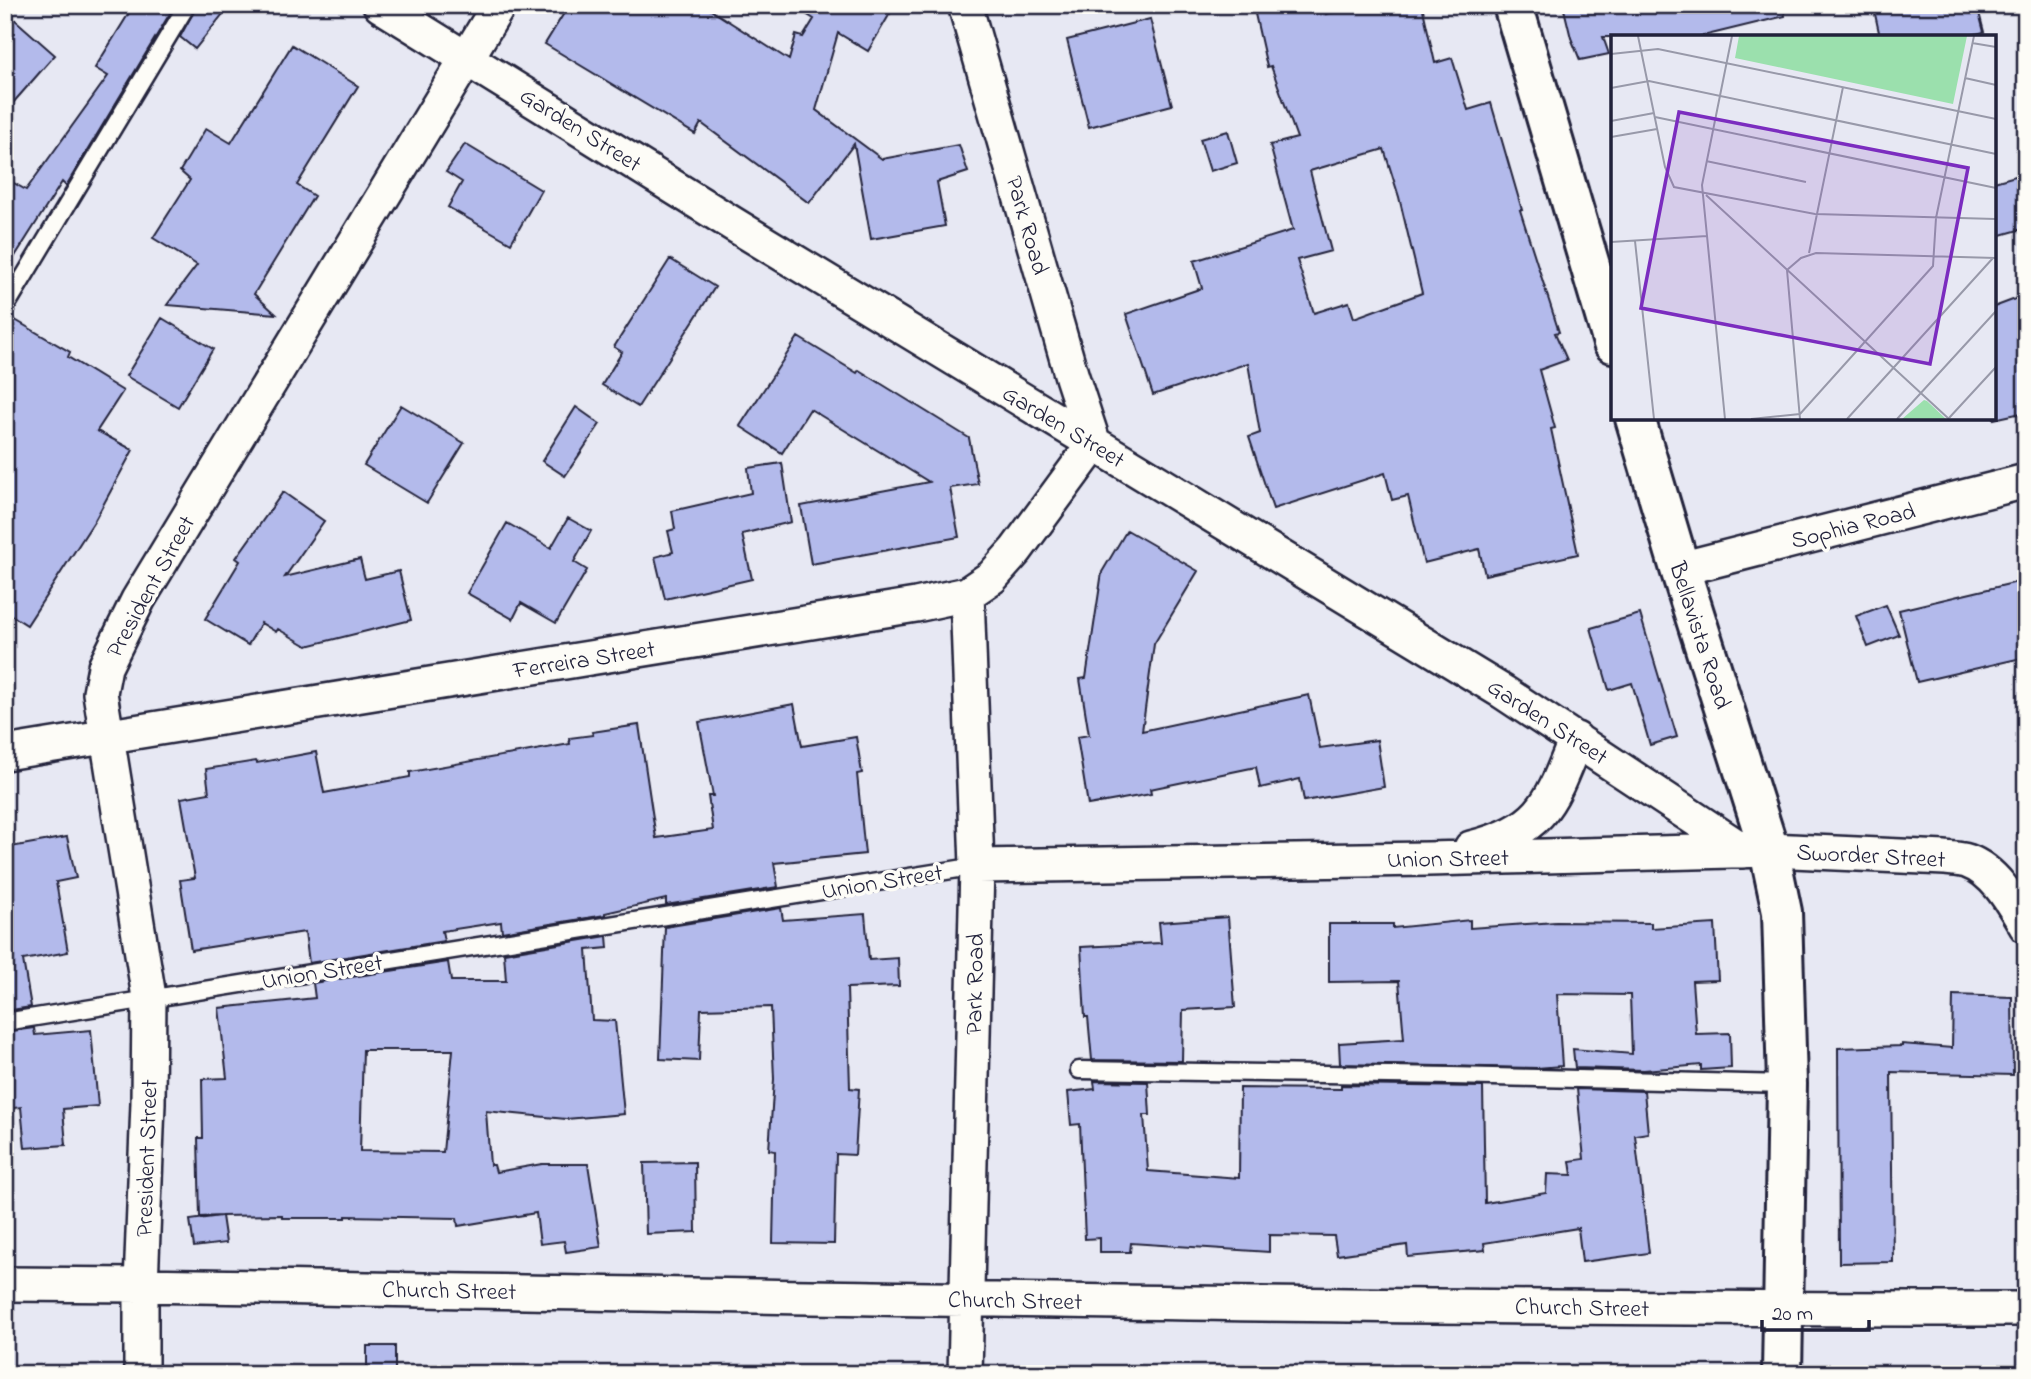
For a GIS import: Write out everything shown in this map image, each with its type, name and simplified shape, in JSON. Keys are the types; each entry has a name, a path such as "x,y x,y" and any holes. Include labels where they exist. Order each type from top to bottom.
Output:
{"street":[{"name":"Garden Street","path":"380,5 733,224 1492,684 1757,850"},
{"name":"President Street","path":"141,1374 149,998 100,693 105,667 138,600 499,5"},
{"name":"Park Road","path":"965,5 1072,377 1094,444"},
{"path":"1513,5 1611,335"},
{"name":"Bellavista Road","path":"1636,420 1680,569 1757,850"},
{"name":"Ferreira Street","path":"5,753 916,605 967,594 992,577 1016,550 1094,444"},
{"name":"Sophia Road","path":"1680,569 2026,481"},
{"name":"Park Road","path":"965,1374 977,866 967,594"},
{"path":"1428,859 1503,839 1528,825 1543,809 1556,788 1576,739"},
{"path":"1757,850 1782,912 1787,1084 1782,1374"},
{"name":"Union Street","path":"977,866 1428,859 1757,850"},
{"name":"Sworder Street","path":"1757,850 1945,858 1968,862 1994,880 2026,926"},
{"name":"Church Street","path":"5,1284 966,1300 1783,1310 2026,1309"}],"lane":[{"path":"5,308 187,5"},
{"name":"Union Street","path":"5,1022 977,866"},
{"path":"1079,1070 1787,1084"}],"building":[{"path":"134,5 175,5 66,186 62,182 5,272 5,178 26,190 108,76 95,68"},
{"path":"197,5 230,5 195,49 180,37"},
{"path":"569,5 703,5 789,60 796,35 803,37 814,19 791,5 895,5 868,51 838,33 816,110 882,159 959,145 968,172 937,182 945,226 871,239 854,144 809,203 701,123 695,134 545,44"},
{"path":"1253,5 1324,5 1326,14 1365,5 1422,5 1435,63 1452,58 1468,110 1491,103 1520,210 1559,332 1555,333 1567,360 1539,370 1555,428 1551,429 1578,554 1485,575 1479,549 1424,563 1408,496 1392,500 1385,473 1273,509 1249,437 1260,433 1248,363 1153,395 1126,314 1202,288 1194,261 1293,230 1270,145 1297,138 1271,66 1267,67","holes":["1384,149 1399,197 1422,293 1354,318 1349,302 1314,313 1297,260 1331,251 1310,171"]},
{"path":"1563,5 1784,5 1785,16 1707,35 1603,37 1609,54 1580,60 1571,38"},
{"path":"1873,5 1977,5 1984,32 1971,35 1880,35"},
{"path":"5,11 55,55 5,112"},
{"path":"1150,19 1172,105 1089,127 1067,40"},
{"path":"292,45 358,86 297,185 314,196 254,294 276,314 167,305 197,265 153,238 190,180 180,171 206,128 231,143"},
{"path":"1228,131 1237,163 1210,171 1200,139"},
{"path":"465,144 541,190 511,243 448,207 462,182 446,172"},
{"path":"2026,173 2026,228 1996,236 1996,181"},
{"path":"670,259 715,287 638,407 602,385 622,352 614,347"},
{"path":"2026,295 2026,412 1996,419 1996,306"},
{"path":"10,317 70,352 68,357 123,391 97,431 133,450 95,520 27,625 5,611 5,318"},
{"path":"162,318 213,349 178,407 126,376"},
{"path":"798,337 857,373 859,370 969,438 978,484 950,488 959,537 811,564 801,506 929,482 810,409 782,453 740,426"},
{"path":"401,405 464,443 427,503 364,465"},
{"path":"576,407 600,424 565,476 542,461"},
{"path":"782,463 791,522 742,534 752,579 665,599 655,557 673,552 668,531 675,529 672,511 751,493 748,468"},
{"path":"283,492 324,521 285,577 360,559 365,579 399,571 411,620 307,646 278,629 276,632 261,623 248,645 205,619 240,561 236,558"},
{"path":"568,518 591,531 574,562 587,570 556,623 521,603 513,619 467,593 507,523 551,548"},
{"path":"1127,530 1198,571 1154,644 1142,731 1309,695 1320,748 1377,740 1384,787 1304,801 1300,779 1260,788 1256,767 1150,789 1151,794 1088,805 1077,737 1089,735 1080,679 1086,678 1102,572"},
{"path":"2026,580 2026,657 1917,682 1899,610"},
{"path":"1886,605 1899,635 1868,647 1856,616"},
{"path":"1640,614 1677,737 1650,745 1632,683 1609,690 1591,628"},
{"path":"794,704 802,746 856,737 862,773 857,774 865,854 774,863 778,887 666,905 666,899 605,915 502,932 501,922 442,931 444,941 309,963 305,932 191,950 180,880 195,878 181,798 209,793 206,769 316,752 324,793 410,777 410,772 570,744 569,738 639,725 656,838 713,830 708,796 713,796 699,722"},
{"path":"67,837 76,878 56,882 68,952 23,960 31,1007 5,1011 5,848"},
{"path":"781,908 783,920 865,914 869,960 898,958 899,986 847,988 850,1088 859,1089 855,1155 836,1154 834,1244 773,1243 775,1151 769,1150 774,1079 771,1007 701,1009 699,1061 660,1059 665,927"},
{"path":"1228,917 1235,1007 1183,1010 1182,1061 1092,1060 1088,1017 1085,1017 1081,947 1161,943 1159,922"},
{"path":"1470,920 1470,928 1556,922 1651,923 1651,928 1715,924 1718,980 1692,981 1696,1034 1730,1033 1731,1068 1701,1070 1701,1065 1644,1070 1575,1068 1573,1049 1632,1054 1630,995 1557,994 1562,1066 1537,1068 1340,1064 1339,1043 1404,1039 1399,981 1329,982 1329,924 1393,924 1393,928"},
{"path":"607,936 608,948 587,950 592,1020 615,1021 624,1114 566,1119 486,1111 490,1165 494,1165 496,1172 542,1164 588,1164 601,1247 566,1252 564,1241 540,1244 536,1213 458,1226 457,1218 222,1216 226,1243 194,1247 190,1220 221,1216 200,1217 198,1138 203,1138 202,1079 227,1078 219,1008 315,998 313,983 448,962 451,981 506,981 504,953","holes":["363,1050 453,1050 443,1152 360,1151"]},
{"path":"1953,995 2012,997 2013,1075 1891,1072 1893,1262 1839,1263 1838,1048 1902,1044 1952,1048"},
{"path":"34,1028 35,1035 91,1030 98,1106 63,1109 66,1145 25,1148 21,1107 5,1109 5,1032"},
{"path":"1094,1081 1148,1082 1150,1115 1144,1115 1148,1171 1239,1178 1240,1088 1341,1089 1341,1085 1483,1087 1485,1203 1546,1193 1547,1174 1572,1175 1570,1161 1584,1159 1577,1089 1644,1091 1648,1133 1635,1135 1649,1253 1582,1262 1578,1228 1484,1243 1485,1250 1408,1257 1407,1245 1337,1255 1334,1236 1269,1235 1269,1252 1131,1243 1130,1252 1100,1252 1100,1238 1085,1239 1080,1124 1071,1125 1068,1092 1095,1089"},
{"path":"695,1162 696,1232 646,1234 644,1163"},
{"path":"367,1346 395,1346 395,1374 367,1374"}]}
